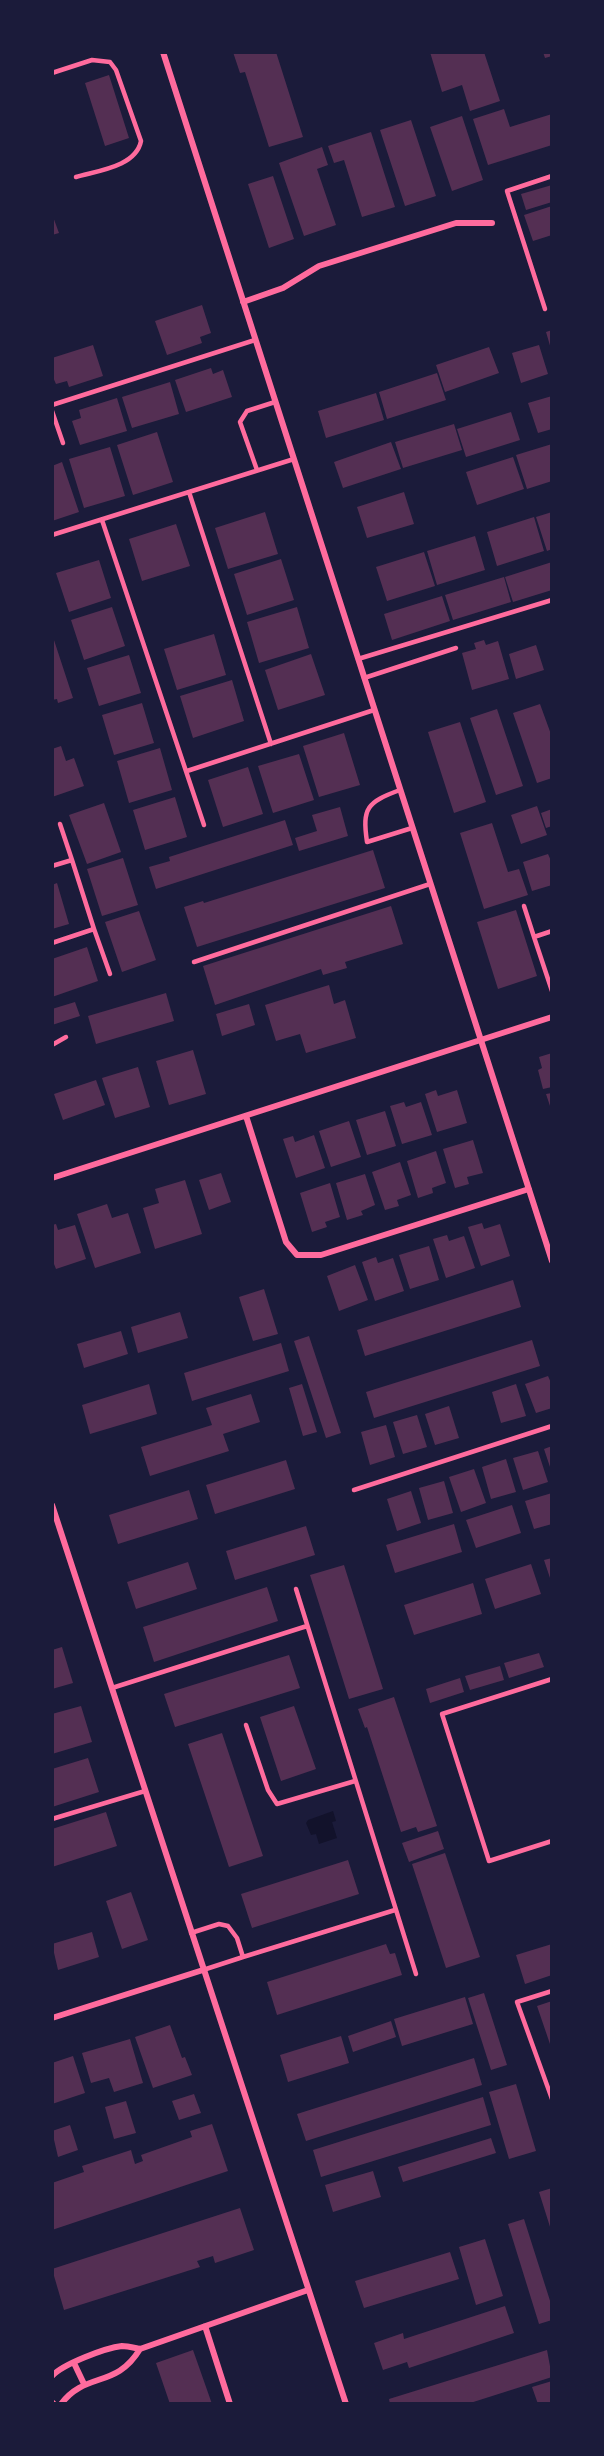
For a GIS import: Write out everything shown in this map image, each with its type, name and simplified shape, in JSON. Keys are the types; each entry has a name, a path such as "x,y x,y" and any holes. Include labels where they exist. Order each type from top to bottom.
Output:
{"street":[{"path":"163,52 552,1261"},
{"path":"243,302 283,288 319,266 456,224 492,223"},
{"path":"52,1178 552,1017"},
{"path":"246,1116 286,1242 297,1256 321,1255 529,1189"},
{"path":"52,1505 346,2403"},
{"path":"52,2018 203,1970"},
{"path":"52,2376 74,2363 122,2346 140,2349 308,2290"},
{"path":"205,2326 230,2403"},
{"path":"61,2403 68,2394 84,2384 117,2375 132,2364 140,2349"},
{"path":"74,2363 84,2384"}],"lane":[{"path":"52,73 92,60 110,62 116,70 141,141 140,148 128,160 76,177"},
{"path":"545,309 507,191 552,176"},
{"path":"52,405 255,340"},
{"path":"257,470 240,422 247,411 275,402"},
{"path":"52,411 63,443"},
{"path":"52,535 294,459"},
{"path":"189,492 271,744"},
{"path":"102,520 204,825"},
{"path":"358,659 552,600"},
{"path":"364,678 456,648"},
{"path":"187,771 374,710"},
{"path":"400,790 380,797 367,808 363,819 366,842 412,828"},
{"path":"60,824 111,974"},
{"path":"52,866 72,860"},
{"path":"194,962 430,884"},
{"path":"524,906 552,991"},
{"path":"52,943 94,929"},
{"path":"534,937 552,931"},
{"path":"52,1044 66,1037"},
{"path":"354,1490 552,1426"},
{"path":"296,1589 416,1974"},
{"path":"112,1688 307,1626"},
{"path":"552,1679 442,1714 489,1862 552,1841"},
{"path":"246,1725 268,1790 277,1804 355,1781"},
{"path":"52,1819 145,1791"},
{"path":"203,1970 396,1910"},
{"path":"191,1934 219,1924 228,1926 237,1938 243,1958"},
{"path":"552,1991 517,2002 552,2099"}],"shaded area":[{"path":"333,1811 336,1821 332,1822 337,1838 319,1844 316,1834 311,1835 306,1823 308,1820"}],"building":[{"path":"233,52 276,52 303,137 269,147 245,72 240,73"},
{"path":"430,52 484,52 500,101 470,111 462,85 442,92"},
{"path":"543,52 552,52 552,56 545,58"},
{"path":"109,75 129,138 105,146 85,83"},
{"path":"504,109 510,127 552,114 552,145 488,165 473,119"},
{"path":"462,116 483,180 452,191 430,127"},
{"path":"411,120 436,196 405,206 380,130"},
{"path":"371,132 395,207 362,217 344,160 334,163 328,146"},
{"path":"322,147 328,165 317,169 336,225 304,236 279,163"},
{"path":"273,176 294,239 269,248 248,184"},
{"path":"552,185 552,202 526,210 521,194"},
{"path":"552,206 552,235 533,241 524,215"},
{"path":"52,214 59,233 52,235"},
{"path":"202,305 211,333 200,337 202,343 167,355 155,321"},
{"path":"552,330 552,349 551,349 546,332"},
{"path":"93,345 103,376 69,387 67,381 56,384 52,375 52,358"},
{"path":"539,345 548,374 521,383 512,353"},
{"path":"489,347 499,373 445,392 436,365"},
{"path":"211,368 213,374 223,370 232,397 186,412 175,380"},
{"path":"437,373 446,400 387,419 379,392"},
{"path":"170,382 179,414 132,428 122,397"},
{"path":"376,393 384,420 326,438 318,411"},
{"path":"552,396 552,429 538,433 528,403"},
{"path":"117,398 127,431 80,445 72,421 81,418 79,410"},
{"path":"511,412 520,440 466,457 457,429"},
{"path":"454,424 462,450 403,468 395,442"},
{"path":"157,432 173,482 133,495 117,445"},
{"path":"391,442 401,469 343,488 334,462"},
{"path":"552,444 552,481 527,489 516,455"},
{"path":"110,447 125,496 84,508 69,459"},
{"path":"513,457 524,489 477,505 466,472"},
{"path":"62,462 79,512 52,521 52,466"},
{"path":"404,492 414,524 367,538 357,507"},
{"path":"265,512 278,554 228,569 215,528"},
{"path":"552,512 552,549 547,551 536,517"},
{"path":"534,517 544,551 497,566 487,532"},
{"path":"176,524 190,566 142,581 129,539"},
{"path":"475,536 485,570 437,585 427,551"},
{"path":"424,552 435,586 387,601 376,567"},
{"path":"281,559 294,600 247,615 234,574"},
{"path":"99,560 111,598 69,612 56,573"},
{"path":"552,562 552,590 513,602 505,577"},
{"path":"504,577 511,602 453,620 445,595"},
{"path":"442,596 450,621 392,640 384,614"},
{"path":"112,607 125,646 84,660 71,620"},
{"path":"297,607 309,648 259,663 247,622"},
{"path":"214,634 226,675 177,690 164,649"},
{"path":"53,637 73,698 58,703 57,699 52,700"},
{"path":"484,640 486,645 498,641 509,679 472,690 462,653 476,649 474,643"},
{"path":"536,645 544,670 516,679 509,654"},
{"path":"311,654 325,695 278,710 265,670"},
{"path":"129,655 141,693 99,706 87,668"},
{"path":"232,680 244,721 193,738 180,696"},
{"path":"142,703 154,743 114,755 102,715"},
{"path":"540,704 552,737 552,778 537,783 513,713"},
{"path":"497,709 523,786 496,795 470,718"},
{"path":"460,722 486,802 454,813 428,732"},
{"path":"344,733 360,785 319,797 303,746"},
{"path":"61,746 66,761 74,758 84,786 52,797 52,749"},
{"path":"160,748 172,790 129,803 117,761"},
{"path":"299,754 314,800 273,813 258,766"},
{"path":"248,767 263,814 223,827 208,780"},
{"path":"175,797 187,837 145,850 133,810"},
{"path":"104,803 121,852 87,864 69,815"},
{"path":"537,806 547,835 521,844 511,815"},
{"path":"340,807 348,836 299,851 295,838 317,831 312,815"},
{"path":"552,809 552,826 546,828 541,813"},
{"path":"285,820 293,845 156,889 149,867 170,861 169,857"},
{"path":"492,823 508,872 519,869 528,895 484,909 460,833"},
{"path":"373,850 385,888 197,947 184,907 203,901 204,903"},
{"path":"548,854 552,863 552,885 532,891 523,862"},
{"path":"123,858 138,905 102,916 87,869"},
{"path":"57,883 69,924 52,929 52,885"},
{"path":"391,906 403,944 345,962 347,968 323,975 321,969 215,1005 203,966"},
{"path":"516,910 537,976 498,989 477,922"},
{"path":"139,911 156,960 122,972 105,922"},
{"path":"87,947 98,981 52,997 52,959"},
{"path":"329,985 334,1004 345,1000 356,1038 306,1053 300,1034 276,1041 265,1005"},
{"path":"166,993 174,1021 96,1044 88,1016"},
{"path":"75,1002 80,1016 52,1025 52,1009"},
{"path":"249,1004 255,1025 222,1036 216,1014"},
{"path":"193,1050 206,1094 169,1105 156,1061"},
{"path":"552,1053 552,1087 543,1089 538,1070 542,1068 539,1057"},
{"path":"138,1067 150,1107 115,1118 102,1078"},
{"path":"96,1080 105,1105 63,1120 54,1094"},
{"path":"436,1090 438,1096 457,1090 467,1123 437,1132 425,1094"},
{"path":"552,1093 552,1109 551,1109 546,1094"},
{"path":"404,1102 406,1107 421,1102 432,1135 402,1144 390,1106"},
{"path":"385,1111 396,1146 367,1155 356,1120"},
{"path":"349,1121 361,1157 331,1167 319,1131"},
{"path":"314,1135 325,1168 296,1178 283,1139 293,1136 295,1142"},
{"path":"473,1140 483,1173 467,1177 469,1184 455,1188 443,1149"},
{"path":"436,1151 446,1183 432,1188 433,1193 418,1198 407,1161"},
{"path":"400,1162 411,1195 397,1200 399,1206 385,1210 372,1172"},
{"path":"221,1173 231,1202 209,1210 199,1180"},
{"path":"365,1174 375,1205 361,1211 363,1215 347,1220 336,1183"},
{"path":"185,1180 202,1234 155,1249 143,1208 159,1203 155,1189"},
{"path":"330,1183 340,1217 325,1222 327,1227 312,1232 300,1193"},
{"path":"107,1204 112,1218 128,1213 141,1253 95,1268 77,1214"},
{"path":"482,1223 484,1229 500,1224 510,1256 481,1266 468,1227"},
{"path":"56,1224 58,1230 75,1225 86,1259 56,1269 52,1259 52,1225"},
{"path":"447,1235 449,1241 464,1236 475,1268 446,1278 433,1239"},
{"path":"429,1246 439,1280 410,1289 399,1255"},
{"path":"376,1257 378,1263 393,1258 404,1291 375,1301 362,1262"},
{"path":"355,1265 368,1300 339,1311 327,1276"},
{"path":"513,1280 521,1307 365,1356 357,1330"},
{"path":"264,1289 278,1334 253,1341 239,1297"},
{"path":"180,1312 188,1338 138,1353 131,1327"},
{"path":"121,1331 128,1354 84,1368 77,1344"},
{"path":"309,1336 341,1433 326,1438 294,1341"},
{"path":"532,1340 540,1366 374,1418 366,1392"},
{"path":"281,1343 289,1371 192,1401 184,1373"},
{"path":"548,1376 552,1385 552,1408 536,1413 525,1384"},
{"path":"149,1384 157,1414 90,1434 82,1405"},
{"path":"302,1384 317,1432 303,1436 289,1388"},
{"path":"516,1384 526,1416 501,1423 492,1392"},
{"path":"251,1394 260,1422 223,1434 229,1451 150,1476 141,1447 212,1425 206,1408"},
{"path":"449,1406 459,1438 435,1445 425,1414"},
{"path":"417,1415 427,1447 403,1454 393,1422"},
{"path":"386,1425 395,1457 370,1465 361,1432"},
{"path":"552,1446 552,1470 551,1470 544,1449"},
{"path":"538,1451 548,1482 523,1490 513,1458"},
{"path":"506,1459 516,1492 491,1499 482,1467"},
{"path":"286,1460 295,1489 215,1514 206,1485"},
{"path":"474,1469 486,1503 461,1512 449,1477"},
{"path":"444,1481 453,1513 428,1520 419,1488"},
{"path":"189,1490 198,1519 118,1544 109,1515"},
{"path":"411,1491 421,1523 397,1531 387,1499"},
{"path":"552,1493 552,1524 534,1529 525,1501"},
{"path":"512,1505 521,1533 476,1548 466,1520"},
{"path":"454,1524 462,1552 395,1573 386,1545"},
{"path":"306,1526 315,1555 235,1580 226,1551"},
{"path":"552,1558 552,1581 551,1581 544,1560"},
{"path":"188,1562 197,1589 136,1609 127,1582"},
{"path":"531,1564 541,1594 495,1609 485,1579"},
{"path":"344,1565 383,1689 349,1699 310,1575"},
{"path":"473,1583 482,1614 414,1635 404,1605"},
{"path":"267,1587 278,1621 154,1662 143,1627"},
{"path":"62,1647 73,1683 52,1689 52,1650"},
{"path":"539,1653 544,1667 509,1678 504,1663"},
{"path":"289,1655 300,1688 175,1727 164,1694"},
{"path":"500,1666 504,1680 470,1690 465,1676"},
{"path":"460,1678 464,1692 430,1703 426,1689"},
{"path":"394,1697 437,1826 418,1832 416,1827 401,1832 367,1727 365,1728 358,1709"},
{"path":"81,1706 92,1742 52,1754 52,1714"},
{"path":"294,1706 316,1769 281,1781 260,1717"},
{"path":"222,1733 263,1856 229,1867 188,1744"},
{"path":"88,1758 99,1792 52,1807 52,1769"},
{"path":"106,1812 117,1846 52,1867 52,1829"},
{"path":"438,1831 444,1849 409,1862 402,1843"},
{"path":"445,1853 480,1957 446,1968 412,1864"},
{"path":"348,1860 359,1894 252,1928 241,1894"},
{"path":"131,1892 148,1940 122,1949 106,1901"},
{"path":"92,1932 99,1957 58,1970 52,1944"},
{"path":"386,1944 390,1954 395,1953 402,1975 277,2015 267,1982"},
{"path":"552,1944 552,1975 525,1984 516,1955"},
{"path":"484,1993 507,2065 491,2070 468,1998"},
{"path":"465,1997 473,2024 402,2046 394,2019"},
{"path":"552,2001 552,2047 551,2047 537,2006"},
{"path":"391,2021 396,2037 353,2052 348,2036"},
{"path":"170,2025 182,2058 185,2057 192,2075 153,2088 135,2037"},
{"path":"341,2036 349,2063 288,2082 280,2055"},
{"path":"130,2039 143,2083 114,2092 109,2078 91,2083 82,2053"},
{"path":"73,2056 85,2093 52,2104 52,2063"},
{"path":"474,2058 482,2085 306,2141 297,2114"},
{"path":"516,2084 536,2151 509,2159 489,2092"},
{"path":"194,2094 201,2113 179,2120 172,2101"},
{"path":"483,2097 491,2125 321,2177 313,2150"},
{"path":"126,2101 136,2133 114,2139 105,2107"},
{"path":"212,2124 228,2171 52,2230 52,2183 84,2172 82,2166 131,2150 135,2164 143,2161 141,2155 192,2137 190,2131"},
{"path":"70,2125 78,2150 58,2157 52,2131"},
{"path":"491,2138 496,2153 403,2182 398,2167"},
{"path":"373,2171 381,2197 333,2212 325,2185"},
{"path":"552,2188 552,2230 551,2230 539,2192"},
{"path":"240,2208 254,2250 215,2263 213,2256 197,2261 200,2267 64,2310 52,2269"},
{"path":"524,2219 552,2307 552,2320 539,2324 508,2224"},
{"path":"485,2239 503,2296 476,2305 459,2247"},
{"path":"450,2252 459,2279 364,2308 355,2281"},
{"path":"505,2306 514,2333 409,2368 407,2362 383,2370 374,2343 403,2333 404,2339"},
{"path":"193,2350 212,2404 170,2404 156,2363"},
{"path":"547,2350 552,2377 467,2404 390,2404 389,2399"},
{"path":"552,2381 552,2404 538,2404 532,2387"}]}
